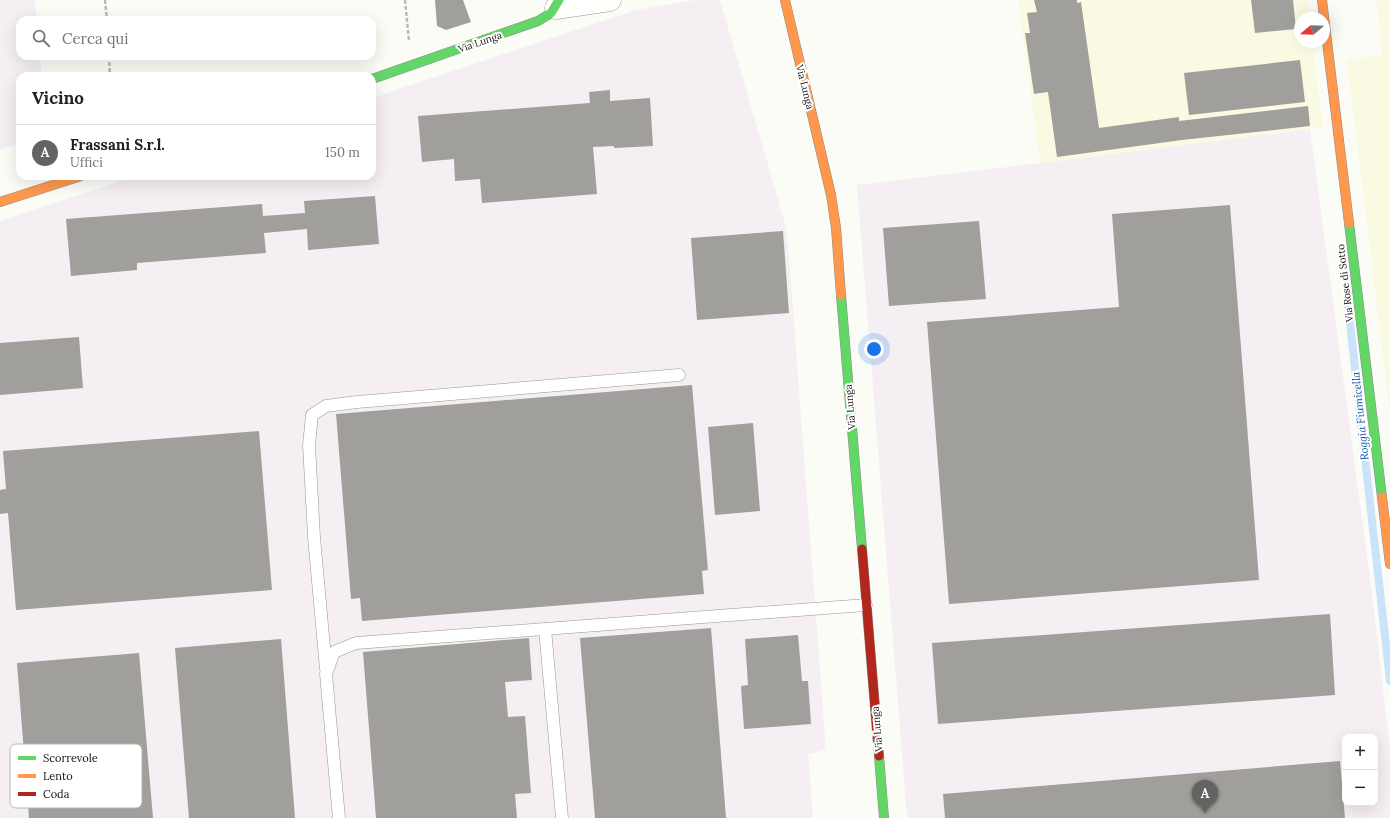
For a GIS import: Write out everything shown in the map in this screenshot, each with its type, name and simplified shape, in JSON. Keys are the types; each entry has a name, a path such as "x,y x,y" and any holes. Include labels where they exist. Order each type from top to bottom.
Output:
{"street":[{"name":"Via Lunga","path":"376,78 538,21 549,16 558,4 610,0"},
{"name":"Via Lunga","path":"785,0 831,196 836,228 884,818"},
{"name":"Via Rose di Sotto","path":"1322,0 1390,564"},
{"path":"0,202 69,180"}],"lane":[{"path":"339,818 314,537 309,452 312,416 326,406 356,402 679,376"},
{"path":"326,674 334,652 356,643 866,605"},
{"path":"546,629 562,818"}],"path":[{"path":"105,0 106,16"},
{"path":"405,0 411,66"},
{"path":"109,60 110,72"}],"shaded area":[{"path":"0,0 35,0 37,16 16,16 16,60 40,60 42,72 16,72 16,144 0,150"},
{"path":"695,0 720,0 787,230 826,750 808,754 813,818 0,818 0,221 124,180 376,180 376,97 636,10"},
{"path":"1310,129 1373,601 1390,749 1390,818 907,818 857,185"}],"green space":[{"path":"1018,0 1307,0 1308,12 1294,12 1294,48 1313,48 1323,127 1040,163"},
{"path":"1376,0 1390,0 1390,416 1347,60 1382,55"}],"building":[{"path":"435,0 463,0 471,22 446,30 437,26"},
{"path":"1034,0 1077,0 1077,3 1081,2 1099,128 1179,117 1179,121 1308,106 1310,126 1182,140 1057,157 1048,92 1034,94 1025,33 1030,33 1027,13 1037,12"},
{"path":"1251,0 1293,0 1294,29 1255,33"},
{"path":"1300,60 1305,102 1189,115 1184,73"},
{"path":"610,90 610,101 650,98 653,146 614,148 614,146 593,147 597,194 482,203 480,179 455,181 454,159 422,162 418,116 590,103 589,92"},
{"path":"375,196 379,244 308,250 307,229 264,233 266,253 137,263 137,270 71,276 66,219 262,204 263,216 305,213 304,201"},
{"path":"1230,205 1259,580 949,604 927,322 1119,307 1112,214"},
{"path":"979,221 986,299 889,306 883,228"},
{"path":"783,231 789,313 697,320 691,238"},
{"path":"79,337 83,388 0,395 0,343"},
{"path":"692,385 708,570 702,571 704,594 362,621 360,598 351,599 336,414"},
{"path":"753,423 760,511 715,515 708,427"},
{"path":"259,431 272,590 16,610 8,513 0,514 0,490 6,489 3,451"},
{"path":"1330,614 1335,695 938,724 932,643"},
{"path":"711,628 726,818 595,818 580,638"},
{"path":"798,635 802,681 808,681 811,724 744,729 741,686 748,685 745,639"},
{"path":"529,638 532,680 505,682 508,717 525,716 531,793 515,794 517,818 376,818 363,652"},
{"path":"281,639 295,818 189,818 175,648"},
{"path":"139,653 153,818 29,818 28,808 142,808 142,744 23,744 17,663"},
{"path":"1340,761 1342,806 1344,806 1345,818 945,818 943,794"}],"waterway":[{"name":"Roggia Fiumicella","path":"1347,297 1390,681"}],"traffic: fast":[{"path":"376,78 538,21 551,13 559,0"},
{"path":"1349,223 1382,497"},
{"path":"841,295 862,549"},
{"path":"879,756 884,818"}],"traffic: slow":[{"path":"785,0 831,195 836,228 841,295"},
{"path":"1322,0 1349,223"},
{"path":"0,202 69,180"},
{"path":"1382,497 1390,564"}],"traffic: jam":[{"path":"862,549 879,756"}],"place":[{"name":"Frassani S.r.l.","path":"1205,813"}]}
